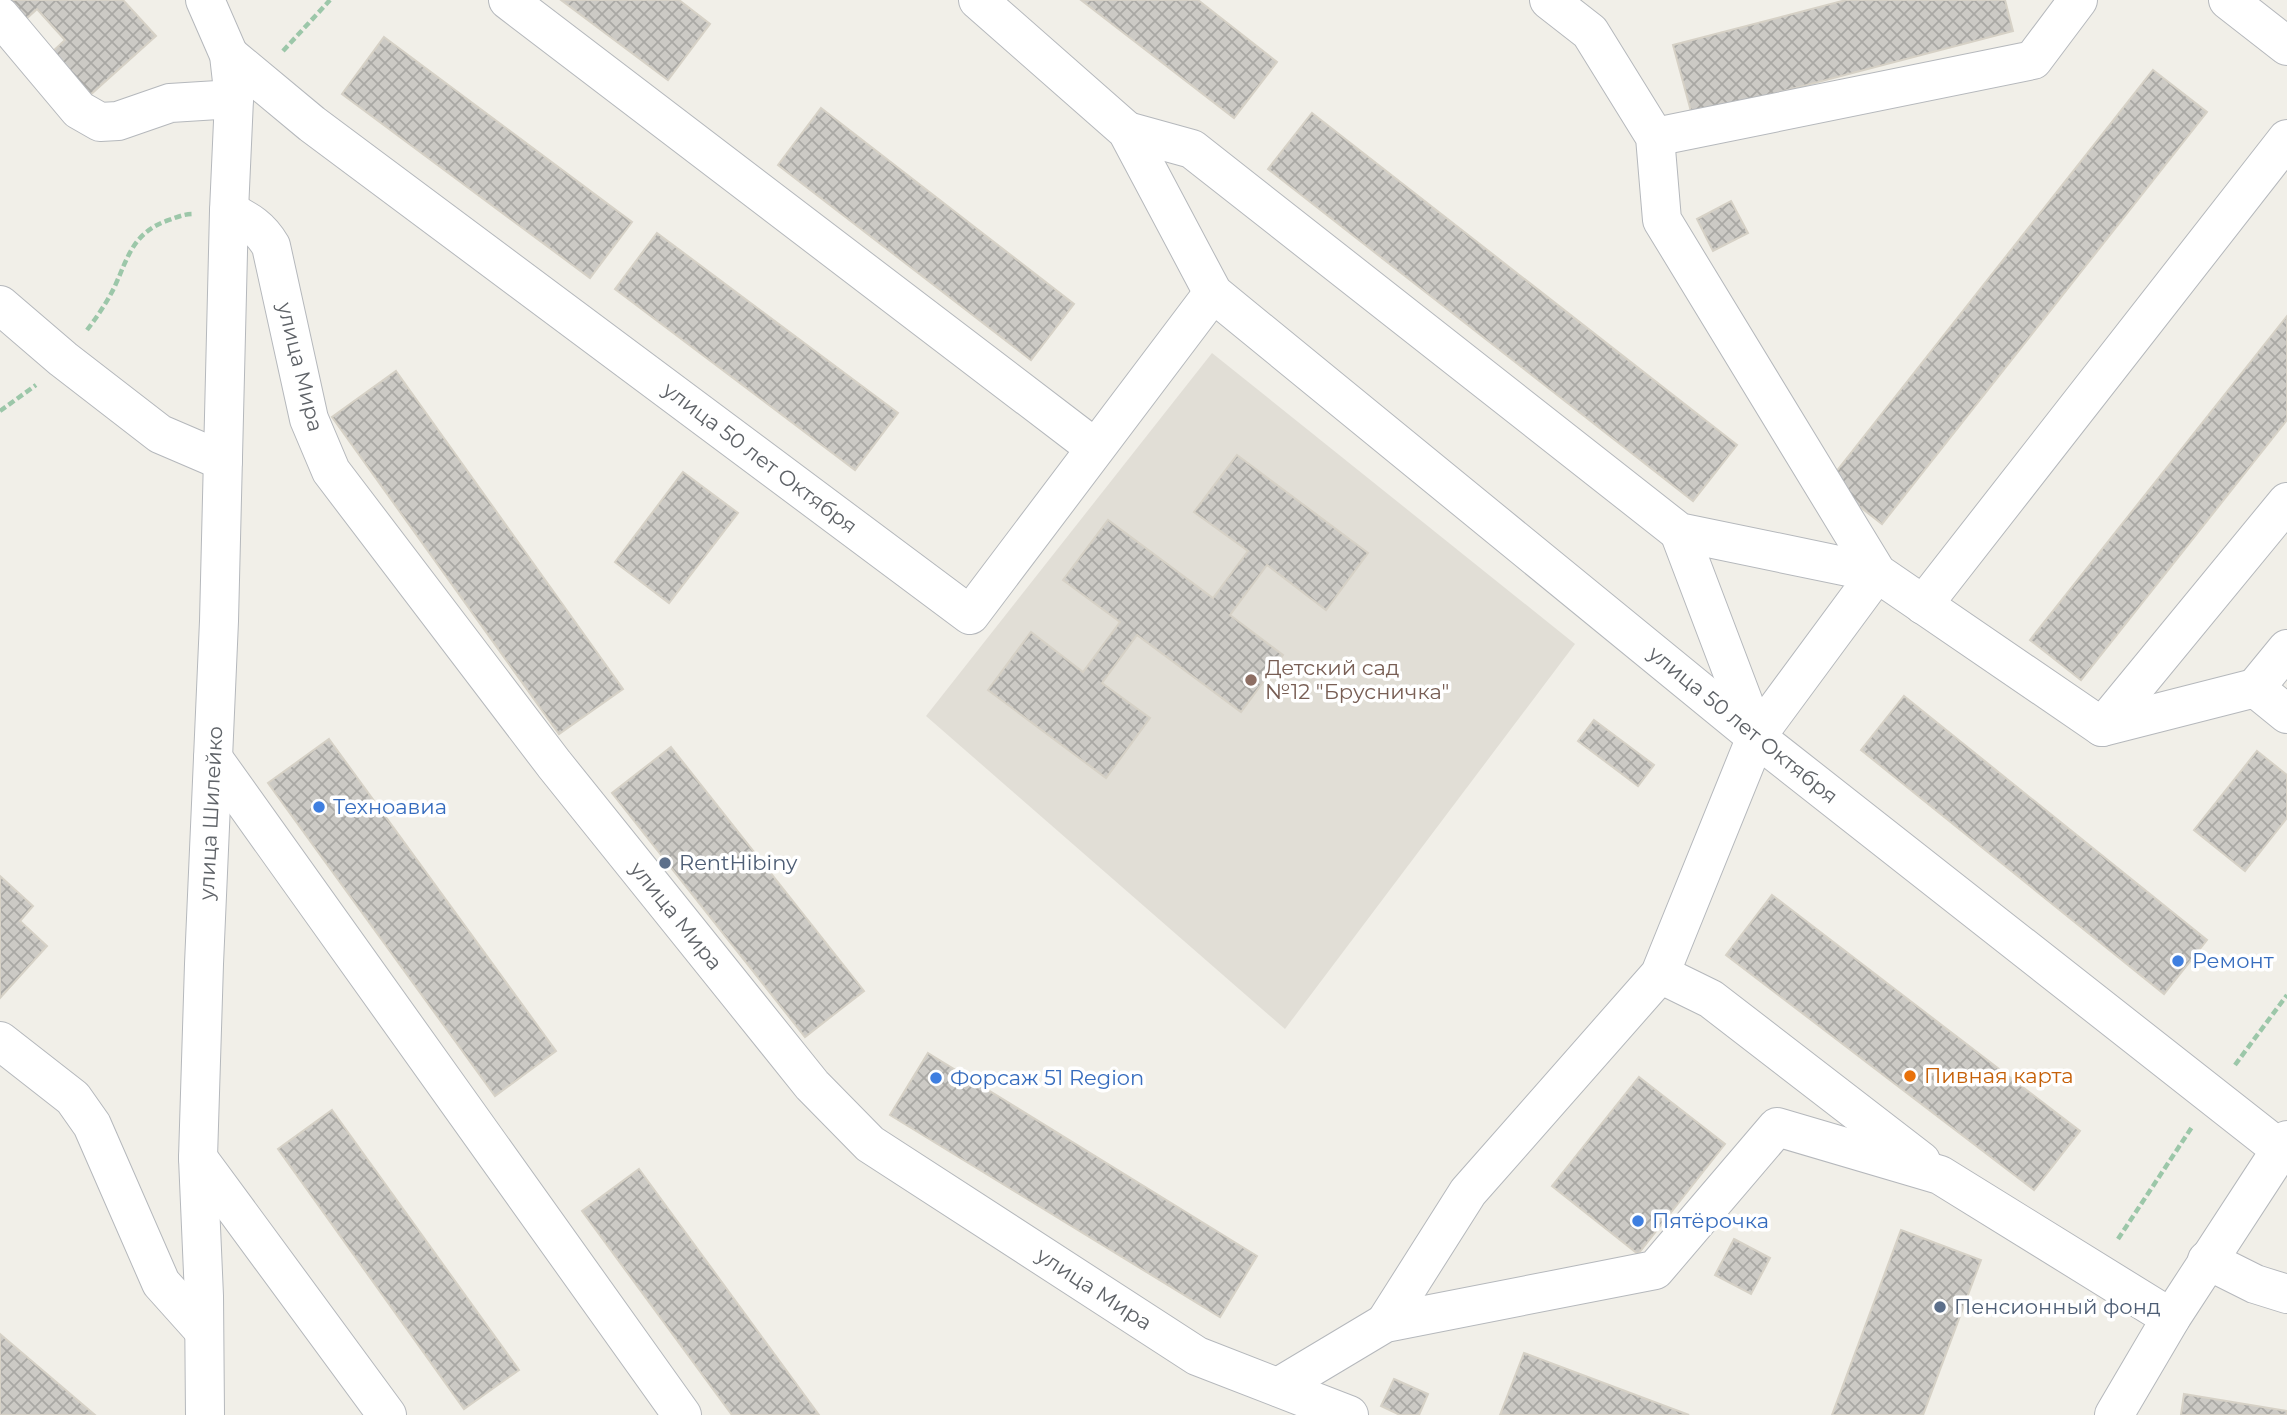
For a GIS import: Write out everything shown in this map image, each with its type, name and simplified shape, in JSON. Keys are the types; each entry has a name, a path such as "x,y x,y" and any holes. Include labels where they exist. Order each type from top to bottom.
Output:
{"street":[{"path":"205,0 229,55"},
{"path":"508,0 1095,448"},
{"name":"улица 50 лет Октября","path":"978,0 1127,131 1213,292 1756,737 2213,1096 2284,1145"},
{"path":"1549,0 1590,32 1655,137 1662,219 1877,573"},
{"path":"1655,137 2033,60 2078,0"},
{"path":"2228,0 2287,46"},
{"path":"0,16 79,110 100,122 118,121 170,103 234,99"},
{"name":"улица Шилейко","path":"205,1415 198,1158 234,99 229,55"},
{"name":"улица 50 лет Октября","path":"229,55 312,124 970,615 1213,292"},
{"path":"1127,131 1192,149 1679,532 1877,573 2102,727 2255,688 2287,649"},
{"path":"1923,605 2287,139"},
{"name":"улица Мира","path":"229,211 253,223 271,246 309,419 331,471 554,764 812,1085 881,1152 1198,1356 1349,1415"},
{"path":"0,305 63,359 160,434 223,461"},
{"path":"2102,727 2287,502"},
{"path":"1679,532 1756,737"},
{"path":"1385,1323 1468,1192 1660,974 1756,737 1877,573"},
{"path":"2255,688 2287,714"},
{"path":"213,758 682,1415"},
{"path":"1660,974 1711,999 1940,1175 2171,1318"},
{"path":"0,1041 73,1098 92,1125 161,1283 204,1331"},
{"path":"1278,1387 1385,1323 1654,1270 1777,1127 1940,1175"},
{"path":"2114,1415 2207,1260 2284,1145"},
{"path":"198,1158 387,1415"},
{"path":"2207,1260 2255,1284 2287,1294"}],"path":[{"path":"277,57 330,0"},
{"path":"0,411 25,395 63,359 95,319 139,237 155,225 185,214 229,211"},
{"path":"2097,1272 2213,1096 2287,995"}],"shaded area":[{"name":"Детский сад №12 \"Брусничка\"","path":"1212,353 1575,644 1285,1029 926,716"}],"building":[{"path":"8,0 123,0 156,36 89,96 51,53 65,40 37,9 25,20"},
{"path":"561,0 679,0 710,24 668,80"},
{"path":"1081,0 1198,0 1277,62 1234,118"},
{"path":"1846,0 2005,0 2013,31 1692,115 1673,45"},
{"path":"384,37 632,222 590,278 342,94"},
{"path":"2153,70 2207,112 1882,524 1828,482"},
{"path":"821,108 1074,304 1031,360 778,165"},
{"path":"1312,113 1737,445 1693,501 1268,169"},
{"path":"1731,201 1748,233 1713,251 1697,219"},
{"path":"657,233 898,413 855,470 615,289"},
{"path":"2287,316 2287,420 2081,680 2030,640"},
{"path":"396,371 623,689 559,734 332,417"},
{"path":"1237,455 1368,553 1326,610 1267,565 1230,615 1283,655 1241,712 1137,635 1102,683 1150,718 1106,778 988,690 1031,632 1083,672 1120,622 1063,580 1108,520 1213,598 1248,551 1194,512"},
{"path":"683,472 738,513 669,603 615,562"},
{"path":"1904,696 2207,940 2164,994 1861,750"},
{"path":"1594,720 1654,765 1638,786 1578,741"},
{"path":"329,739 556,1051 495,1096 268,783"},
{"path":"671,747 864,991 805,1037 612,793"},
{"path":"2257,751 2287,775 2287,818 2245,871 2194,830"},
{"path":"0,876 33,906 20,921 47,946 0,998"},
{"path":"1772,895 2080,1131 2034,1190 1726,955"},
{"path":"928,1053 1257,1256 1220,1317 890,1115"},
{"path":"1639,1077 1725,1144 1638,1254 1552,1186"},
{"path":"332,1110 519,1370 464,1409 278,1149"},
{"path":"639,1169 819,1415 732,1415 582,1211"},
{"path":"1901,1230 1981,1260 1923,1415 1832,1415"},
{"path":"1734,1239 1770,1258 1751,1294 1715,1275"},
{"path":"0,1334 95,1415 0,1415"},
{"path":"1524,1353 1689,1415 1500,1415"},
{"path":"1394,1379 1428,1394 1419,1415 1400,1415 1381,1406"},
{"path":"2184,1394 2287,1411 2287,1415 2181,1415"}],"place":[{"name":"Детский сад №12 \"Брусничка\"","path":"1251,680"},
{"name":"Техноавиа","path":"319,807"},
{"name":"RentHibiny","path":"665,863"},
{"name":"Ремонт","path":"2178,961"},
{"name":"Пивная карта","path":"1910,1076"},
{"name":"Форсаж 51 Region","path":"936,1078"},
{"name":"Пятёрочка","path":"1638,1221"},
{"name":"Пенсионный фонд","path":"1940,1307"}]}
